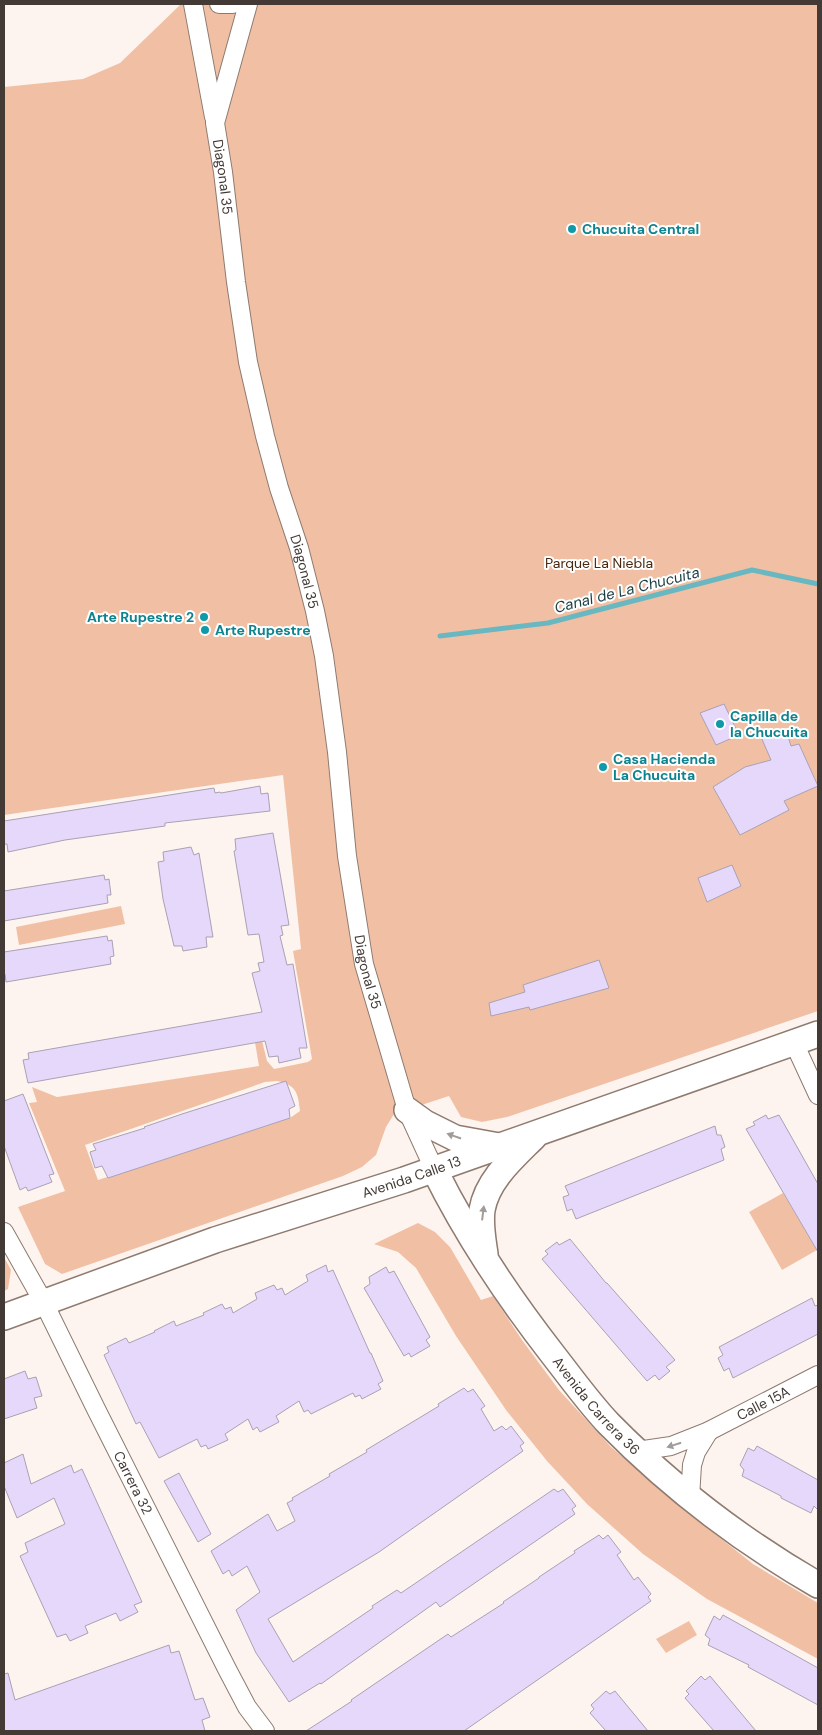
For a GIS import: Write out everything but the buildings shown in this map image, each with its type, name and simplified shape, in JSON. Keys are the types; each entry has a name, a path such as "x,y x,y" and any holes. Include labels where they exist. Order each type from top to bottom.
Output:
{"main road":[{"name":"Avenida Calle 13","path":"4,1317 215,1240 502,1146 818,1034"},
{"path":"406,1110 425,1123 455,1138 502,1146"},
{"path":"486,1261 481,1228 482,1210 487,1193 501,1172 539,1132"},
{"name":"Avenida Carrera 36","path":"434,1169 452,1205 518,1310 608,1422 637,1451 690,1498 750,1543 818,1585"}],"street":[{"path":"193,4 215,123"},
{"path":"219,4 234,4"},
{"name":"Diagonal 35","path":"248,4 215,123 248,362 264,436 299,548 324,656 337,752 347,856 364,964 406,1110 434,1169"},
{"path":"794,1043 818,1095"},
{"name":"Carrera 32","path":"4,1232 44,1302 227,1669 247,1707 265,1731"},
{"name":"Calle 15A","path":"637,1451 671,1446 709,1431 818,1375"},
{"path":"690,1498 692,1465 696,1452 709,1431"}],"green space":[{"name":"Parque La Niebla","path":"181,4 817,4 818,1011 507,1117 482,1122 461,1117 449,1096 394,1114 386,1127 376,1155 362,1167 343,1176 62,1274 45,1264 18,1207 65,1191 29,1103 37,1102 32,1087 57,1097 259,1066 250,1013 258,1024 267,1061 274,1069 308,1062 312,1059 293,951 301,949 283,775 4,815 4,87 83,79 120,63","holes":["277,1081 292,1087 297,1094 300,1111 290,1118 98,1180 85,1145 265,1082"]},
{"path":"121,906 125,924 19,945 16,927"},
{"path":"783,1193 817,1250 782,1270 749,1212"},
{"path":"418,1223 435,1232 450,1247 481,1300 493,1296 522,1340 559,1390 611,1447 753,1564 818,1603 818,1659 707,1599 643,1554 587,1504 547,1461 506,1410 456,1336 416,1268 398,1252 374,1244"},
{"path":"4,1257 11,1270 8,1289 4,1291"},
{"path":"689,1621 697,1635 666,1653 656,1639"}],"waterway":[{"name":"Canal de La Chucuita","path":"440,636 548,623 752,570 818,584"}],"place":[{"name":"Chucuita Central","path":"572,229"},
{"name":"Arte Rupestre 2","path":"204,617"},
{"name":"Arte Rupestre","path":"205,630"},
{"name":"Capilla de la Chucuita","path":"720,724"},
{"name":"Casa Hacienda La Chucuita","path":"603,767"}]}
